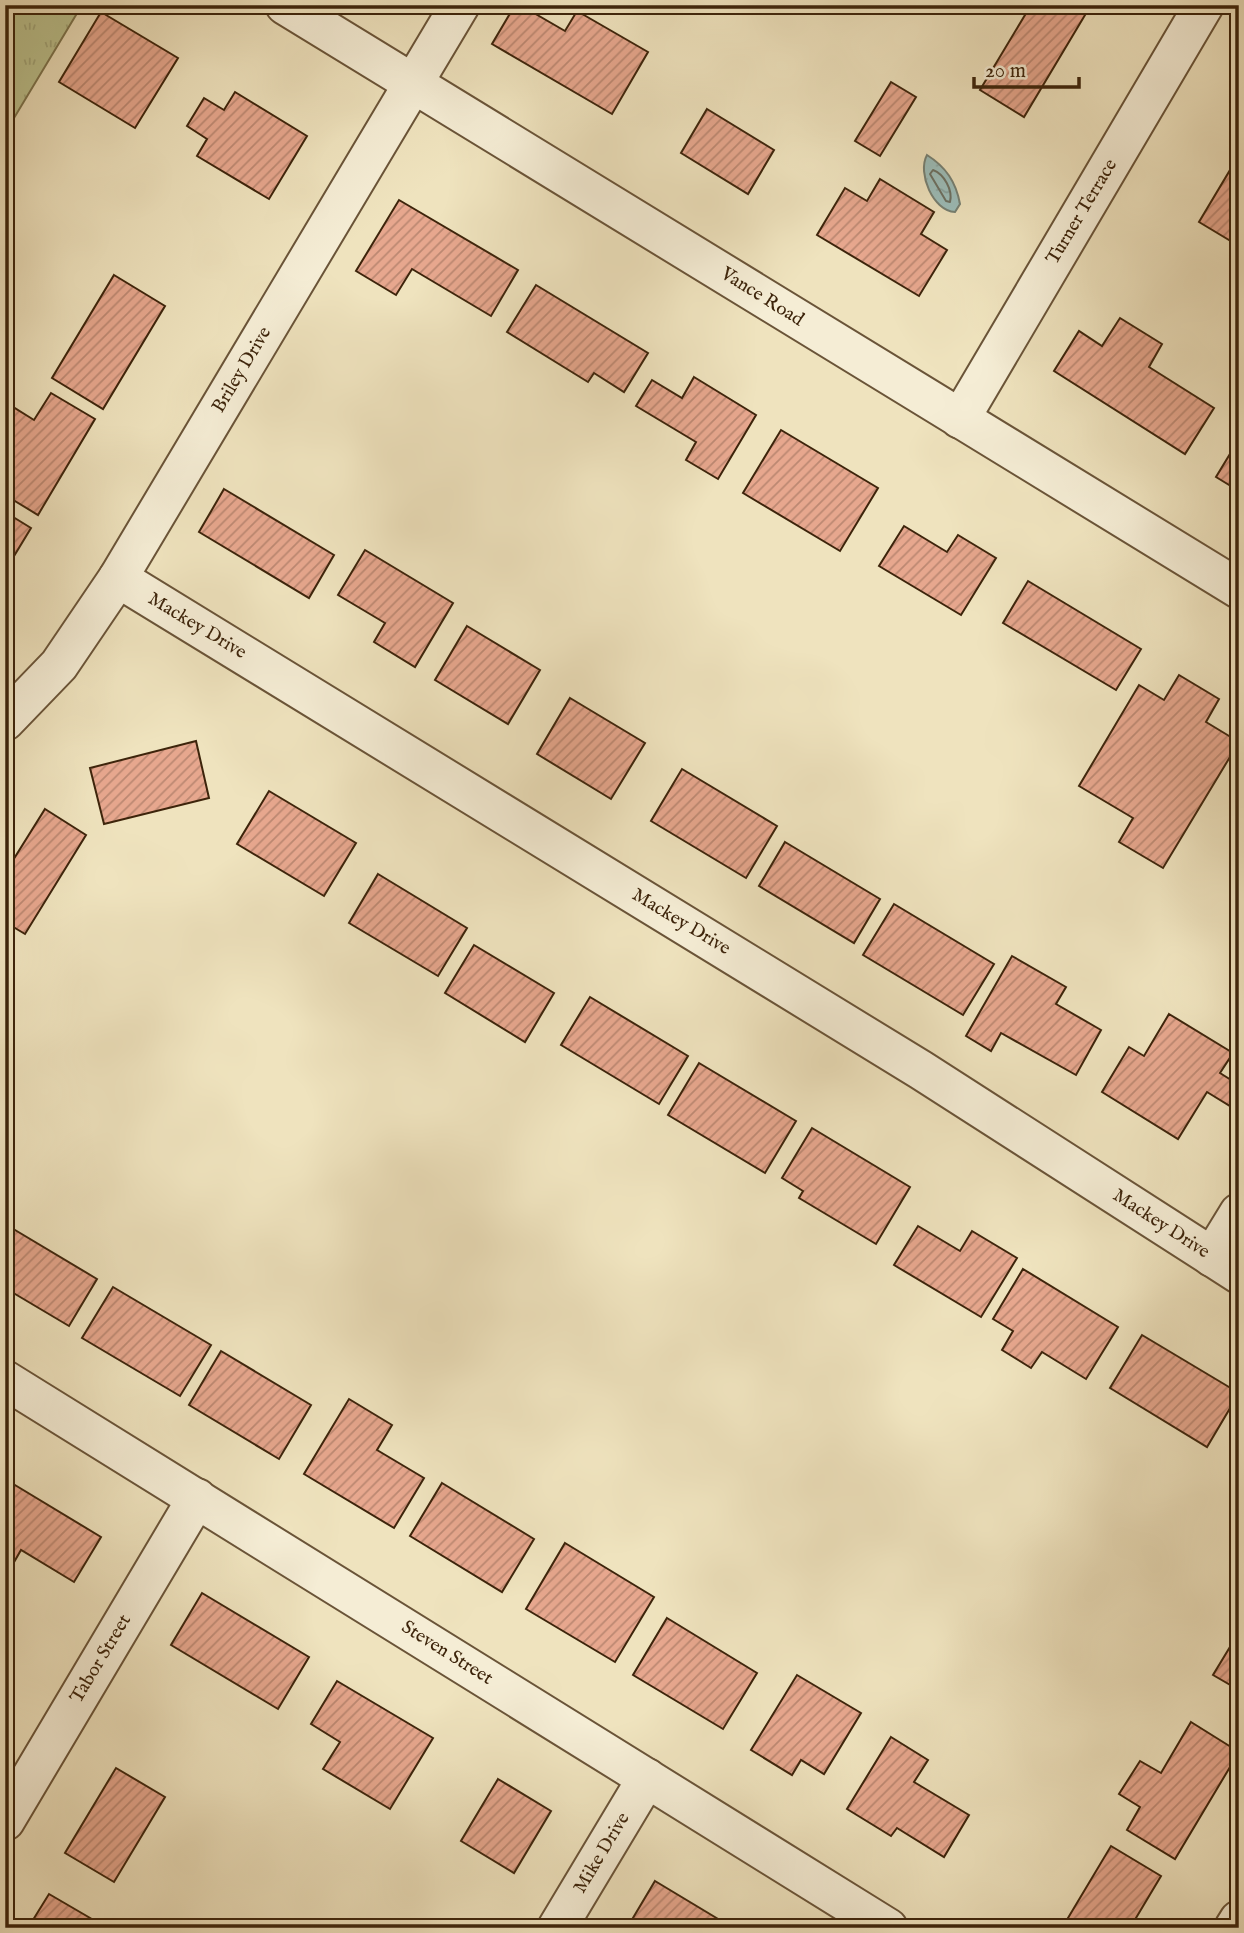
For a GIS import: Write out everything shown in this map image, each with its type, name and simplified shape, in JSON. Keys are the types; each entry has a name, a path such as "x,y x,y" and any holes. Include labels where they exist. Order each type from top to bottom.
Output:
{"street":[{"name":"Vance Road","path":"285,5 1239,589"},
{"name":"Briley Drive","path":"5,721 60,665 118,578 460,5"},
{"name":"Turner Terrace","path":"960,419 1204,5"},
{"name":"Mackey Drive","path":"118,578 921,1070 1225,1266"},
{"path":"1225,1266 1239,1213"},
{"name":"Steven Street","path":"5,1380 888,1928"},
{"name":"Tabor Street","path":"5,1821 197,1498"},
{"name":"Mike Drive","path":"557,1928 647,1778"},
{"path":"1234,1928 1239,1920"}],"green space":[{"path":"5,5 82,5 5,133"}],"water":[{"path":"927,155 945,170 953,182 960,204 955,212 940,205 929,190 924,171"}],"building":[{"path":"515,5 520,5 565,31 577,11 648,52 612,114 492,44"},
{"path":"1031,5 1091,5 1024,117 980,90"},
{"path":"101,12 178,58 135,128 59,82"},
{"path":"891,82 916,97 880,156 855,141"},
{"path":"235,92 307,136 269,199 197,156 207,139 187,126 204,98 224,110"},
{"path":"707,109 774,150 748,194 681,153"},
{"path":"1239,155 1239,246 1199,222"},
{"path":"880,179 934,212 921,234 947,250 919,296 817,235 845,188 867,201"},
{"path":"399,200 518,270 491,316 412,269 396,295 356,271"},
{"path":"114,275 165,306 103,409 52,378"},
{"path":"536,285 648,353 624,392 594,373 588,382 507,332"},
{"path":"1120,318 1162,344 1149,367 1214,408 1185,454 1054,371 1079,331 1102,346"},
{"path":"694,377 756,415 718,479 686,460 696,442 636,406 652,380 682,398"},
{"path":"51,393 95,419 38,515 5,495 5,420 13,407 34,420"},
{"path":"781,430 878,488 840,551 743,493"},
{"path":"1239,439 1239,491 1216,477"},
{"path":"224,489 334,555 309,598 199,532"},
{"path":"5,512 31,528 5,571"},
{"path":"904,526 947,552 958,535 996,558 961,615 879,566"},
{"path":"365,550 453,603 415,667 374,642 385,623 338,595"},
{"path":"1028,581 1141,649 1116,690 1003,623"},
{"path":"467,626 540,670 508,724 435,680"},
{"path":"1179,675 1219,699 1206,722 1239,742 1163,868 1119,842 1133,818 1079,786 1139,685 1164,700"},
{"path":"570,698 645,743 611,799 537,754"},
{"path":"196,741 209,798 104,824 90,768"},
{"path":"682,769 777,826 746,878 651,821"},
{"path":"269,791 356,843 324,896 237,844"},
{"path":"45,809 86,835 25,934 5,922 5,873"},
{"path":"785,842 880,899 854,943 759,886"},
{"path":"378,874 467,928 438,976 349,923"},
{"path":"894,904 994,964 963,1015 863,955"},
{"path":"474,945 554,993 525,1042 445,993"},
{"path":"1012,956 1066,987 1056,1004 1101,1030 1076,1075 1001,1033 991,1051 966,1036"},
{"path":"590,997 688,1056 659,1104 561,1045"},
{"path":"1169,1014 1233,1053 1220,1073 1239,1085 1239,1091 1230,1106 1207,1092 1178,1139 1102,1092 1129,1047 1144,1056"},
{"path":"699,1063 796,1121 765,1173 668,1115"},
{"path":"812,1128 910,1187 876,1244 799,1198 803,1191 782,1178"},
{"path":"5,1224 97,1279 69,1326 5,1288"},
{"path":"918,1226 960,1251 972,1231 1017,1258 981,1317 894,1265"},
{"path":"1023,1269 1118,1327 1086,1379 1042,1352 1031,1368 1002,1350 1013,1331 993,1319"},
{"path":"113,1287 211,1345 180,1396 82,1338"},
{"path":"1142,1335 1239,1393 1207,1447 1110,1388"},
{"path":"221,1351 311,1405 279,1459 189,1405"},
{"path":"349,1399 392,1425 377,1450 424,1478 394,1528 304,1474"},
{"path":"5,1479 101,1537 74,1582 21,1550 9,1571 5,1569"},
{"path":"442,1483 534,1539 502,1592 410,1536"},
{"path":"565,1543 654,1597 615,1662 526,1609"},
{"path":"202,1593 309,1657 278,1709 171,1645"},
{"path":"667,1618 757,1673 723,1729 633,1675"},
{"path":"1239,1632 1239,1690 1213,1675"},
{"path":"797,1675 861,1713 824,1774 801,1760 792,1775 751,1750"},
{"path":"337,1681 433,1738 390,1809 323,1769 340,1742 311,1724"},
{"path":"1191,1722 1239,1752 1175,1859 1127,1830 1140,1807 1119,1794 1140,1761 1161,1773"},
{"path":"891,1737 928,1760 914,1782 969,1815 944,1857 897,1828 891,1836 847,1809"},
{"path":"116,1768 165,1797 114,1882 65,1853"},
{"path":"498,1779 551,1811 514,1873 461,1841"},
{"path":"1111,1846 1161,1876 1130,1928 1062,1928"},
{"path":"655,1881 733,1928 627,1928"},
{"path":"49,1894 97,1922 93,1928 28,1928"}]}
